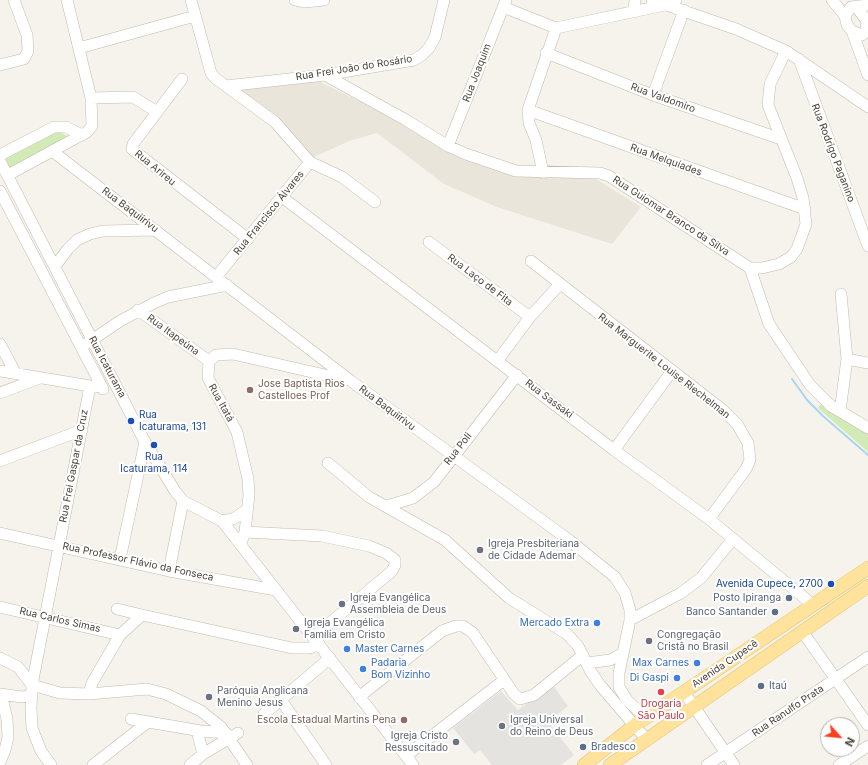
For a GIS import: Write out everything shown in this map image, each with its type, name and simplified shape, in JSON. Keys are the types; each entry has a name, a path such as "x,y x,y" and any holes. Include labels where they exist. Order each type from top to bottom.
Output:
{"main road":[{"name":"Avenida Cupecê","path":"584,765 640,722 868,568"},
{"name":"Avenida Cupecê","path":"610,765 868,586"}],"street":[{"path":"0,65 18,61 26,56 29,45 27,35 14,0"},
{"path":"8,175 82,135 90,129 93,123 92,98 67,0"},
{"name":"Rua Francisco Álvares","path":"191,0 211,73 226,86 275,122 290,137 310,162 216,277"},
{"path":"295,0 304,2 324,0"},
{"name":"Rua Frei João do Rosário","path":"226,86 325,75 414,60 422,55 435,37 444,0"},
{"path":"634,12 635,0"},
{"path":"652,0 736,29 786,51 868,107"},
{"path":"505,3 556,28 666,5 676,0"},
{"path":"832,0 844,16 846,25 863,33"},
{"name":"Rua Joaquim","path":"448,146 505,3"},
{"path":"844,16 847,11 857,5 867,21 863,33 862,60 868,75"},
{"path":"653,95 684,10"},
{"path":"79,48 195,16"},
{"path":"543,173 536,140 529,123 528,110 556,28"},
{"path":"786,51 772,77 768,95 768,105 797,178 805,209 804,231 797,249 791,257 770,267 750,268 765,315 773,330 810,385 824,400 868,428"},
{"name":"Rua Valdomiro","path":"546,54 653,95 781,138"},
{"name":"Rua Rodrigo Paganino","path":"799,59 868,246"},
{"name":"Rua Guiomar Branco da Silva","path":"325,75 406,120 448,146 516,171 543,173 596,173 609,176 750,268"},
{"name":"Rua Arireu","path":"182,79 133,144 132,147 134,152 248,239"},
{"path":"92,98 133,97 157,112"},
{"name":"Rua Melquíades","path":"528,110 805,209"},
{"path":"1,162 54,127 66,127 82,135"},
{"name":"Rua Baquiirivu","path":"52,151 351,381 569,540 615,577 628,600 630,620 619,673 620,687 640,722"},
{"name":"Rua Icaturama","path":"1,162 157,464 184,501 222,521"},
{"path":"310,162 342,177 375,202"},
{"name":"Rua Icaturama","path":"0,191 83,347 103,389"},
{"name":"Rua Sassaki","path":"282,197 498,360 614,450 709,519 813,604"},
{"path":"55,266 68,248 78,240 90,234 103,231 156,230"},
{"name":"Rua Laço de Fita","path":"429,242 530,317"},
{"name":"Rua Marguerite Louise Riechelman","path":"531,261 723,410 737,424 750,450 750,460 746,469 709,519"},
{"path":"498,360 530,317 560,284"},
{"path":"83,347 138,310 168,297 227,286"},
{"path":"840,411 847,359 841,294"},
{"name":"Rua Itapeúna","path":"138,310 209,361"},
{"path":"0,344 16,374"},
{"path":"209,361 216,355 233,354 351,381"},
{"path":"847,359 868,363"},
{"name":"Rua Itatá","path":"209,361 208,378 237,432 243,451 248,479 245,532 241,543"},
{"path":"0,370 90,386 123,396"},
{"path":"614,450 672,371"},
{"name":"Rua Poli","path":"386,506 413,498 434,482 517,375"},
{"path":"0,394 40,378"},
{"name":"Rua Frei Gaspar da Cruz","path":"51,765 35,738 32,728 31,690 90,386"},
{"path":"0,461 82,430"},
{"path":"120,559 145,442"},
{"path":"328,463 356,487 445,540 509,598 567,634 607,694 640,722 646,739"},
{"path":"169,571 184,501"},
{"path":"222,521 233,519 247,510"},
{"path":"222,521 241,543 413,765"},
{"path":"117,609 292,648 310,648 389,574 394,568 396,562 394,558 386,553 369,546 322,536 245,532"},
{"name":"Rua Professor Flávio da Fonseca","path":"0,533 169,571 276,590"},
{"path":"630,620 681,593 701,578 733,539"},
{"name":"Rua Carlos Simas","path":"0,607 120,635"},
{"path":"89,694 92,683 120,635 142,615"},
{"path":"359,697 447,628 464,626 473,634 504,680 518,698 524,700 534,695 585,659 610,660 623,653"},
{"path":"802,631 868,725"},
{"name":"Rua Ranulfo Prata","path":"707,765 868,657"},
{"path":"0,658 18,667 31,690"},
{"path":"264,714 330,658"},
{"path":"610,660 619,673"},
{"path":"406,756 504,680"},
{"path":"607,694 614,694 620,687"},
{"path":"0,762 8,737 7,719 0,694 22,697 31,690 89,694 133,689 156,690 201,711 231,735 247,765"},
{"path":"684,692 734,765"},
{"path":"281,700 326,765"},
{"path":"132,719 197,731 231,735"},
{"path":"93,765 148,722"},
{"path":"197,731 203,754"},
{"path":"190,765 203,754 231,735"},
{"path":"839,765 868,746"}],"shaded area":[{"path":"318,81 390,116 473,162 505,173 596,179 641,207 612,244 497,207 444,184 377,133 349,141 312,158 234,89"},
{"path":"552,684 568,706 548,722 574,755 561,765 492,765 480,750 474,754 453,728 501,691 518,710"}],"green space":[{"path":"59,131 70,138 9,172 1,156 30,140"},
{"path":"822,403 868,433 868,452 818,408"}],"waterway":[{"path":"792,379 807,400 868,455"}],"place":[{"name":"Jose Baptista Rios Castelloes Prof","path":"250,390"},
{"name":"Rua Icaturama, 131","path":"131,421"},
{"name":"Rua Icaturama, 114","path":"154,445"},
{"name":"Igreja Presbiteriana de Cidade Ademar","path":"480,550"},
{"name":"Avenida Cupece, 2700","path":"831,584"},
{"name":"Posto Ipiranga","path":"789,598"},
{"name":"Igreja Evangélica Assembleia de Deus","path":"342,604"},
{"name":"Banco Santander","path":"775,612"},
{"name":"Mercado Extra","path":"597,623"},
{"name":"Igreja Evangélica Família em Cristo","path":"296,629"},
{"name":"Congregação Cristã no Brasil","path":"649,641"},
{"name":"Master Carnes","path":"347,649"},
{"name":"Max Carnes","path":"697,663"},
{"name":"Padaria Bom Vizinho","path":"363,669"},
{"name":"Di Gaspi","path":"677,678"},
{"name":"Itaú","path":"761,686"},
{"name":"Drogaria São Paulo","path":"661,692"},
{"name":"Paróquia Anglicana Menino Jesus","path":"209,697"},
{"name":"Escola Estadual Martins Pena","path":"404,720"},
{"name":"Igreja Universal do Reino de Deus","path":"502,726"},
{"name":"Igreja Cristo Ressuscitado","path":"456,742"},
{"name":"Bradesco","path":"583,747"}]}
